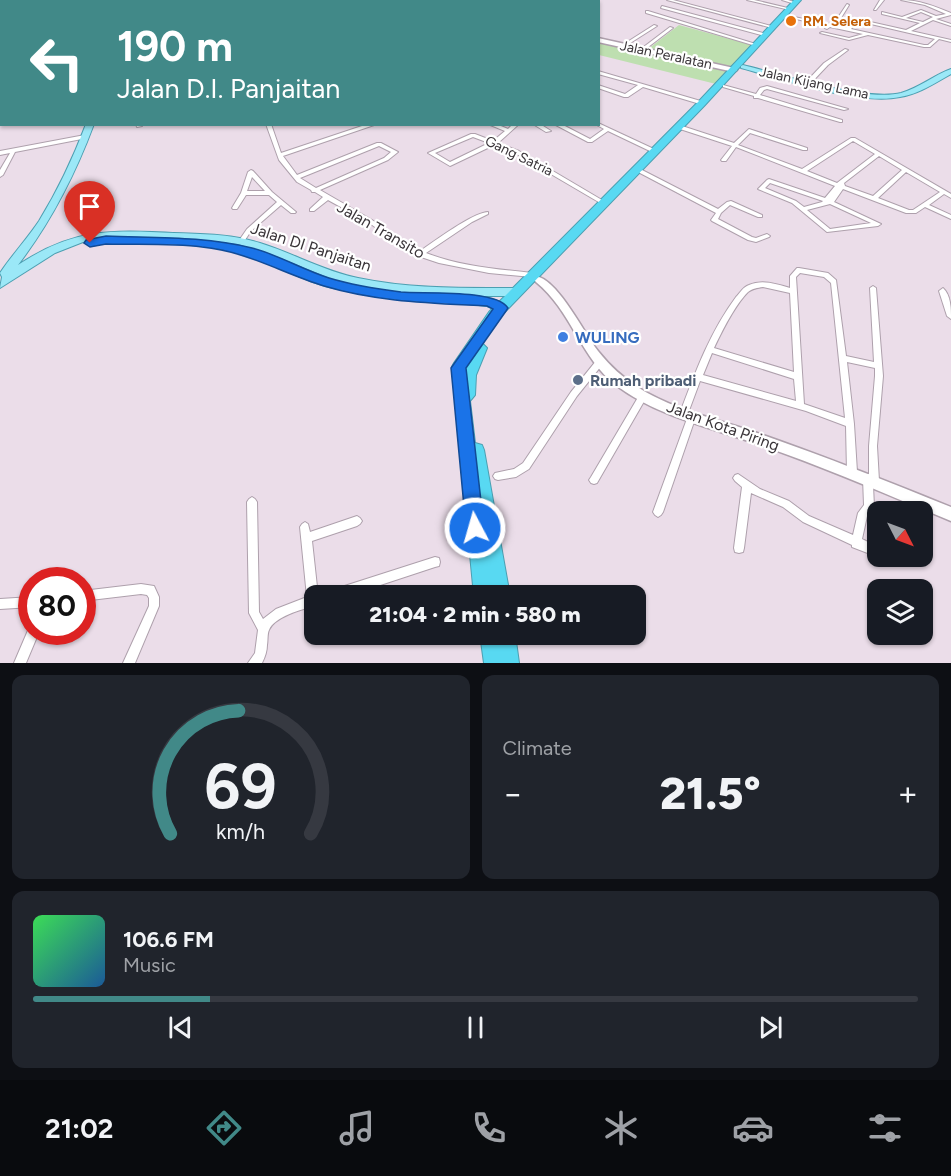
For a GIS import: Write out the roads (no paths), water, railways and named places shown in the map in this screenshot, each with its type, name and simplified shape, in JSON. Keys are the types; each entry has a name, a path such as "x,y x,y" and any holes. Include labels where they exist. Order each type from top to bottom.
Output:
{"highway":[{"path":"534,275 642,172 671,139 725,87 757,45 794,5"},
{"path":"682,128 702,103 739,68 794,5"},
{"path":"483,585 459,368 534,275 654,151 671,139"},
{"path":"498,585 468,392 473,361 511,301"},
{"path":"492,645 494,663"},
{"path":"507,645 510,663"}],"main road":[{"name":"Jalan Kijang Lama","path":"739,68 869,95 891,96 908,93 951,71"},
{"path":"0,282 68,180 89,126"},
{"name":"Jalan DI Panjaitan","path":"0,282 40,257 73,242 108,234 205,237 258,246 329,278 511,301"},
{"path":"0,294 29,270 52,258 75,248 106,240 203,243 223,246 251,252 329,278 392,295 489,302 511,301"},
{"path":"20,255 23,262 40,257"}],"street":[{"path":"669,0 773,27"},
{"path":"749,0 794,5 828,25 920,45 929,46 938,38"},
{"path":"875,9 882,0"},
{"path":"903,0 949,10"},
{"path":"929,0 949,10"},
{"path":"847,5 840,17 828,25 821,35 847,39 869,34"},
{"path":"662,7 766,35"},
{"path":"907,32 949,10"},
{"path":"902,17 920,11 951,25"},
{"path":"647,12 757,45"},
{"path":"882,13 924,23"},
{"path":"848,30 856,20 951,41"},
{"path":"623,46 655,26"},
{"path":"883,37 888,27"},
{"path":"642,50 671,28"},
{"path":"854,38 855,31"},
{"path":"920,45 924,35"},
{"path":"945,40 951,36"},
{"name":"Jalan Peralatan","path":"600,40 739,68"},
{"path":"808,82 826,64 846,50"},
{"path":"600,73 702,103"},
{"path":"600,87 626,96 642,85"},
{"path":"725,87 840,121"},
{"path":"756,97 762,89 767,87 846,109"},
{"path":"600,125 654,151"},
{"name":"Jalan Transito","path":"269,126 280,155 296,178 326,198 370,220 395,240 420,254 439,261 477,269 534,275"},
{"path":"280,155 369,126"},
{"path":"495,126 509,131"},
{"path":"494,143 515,126"},
{"path":"539,126 548,131"},
{"path":"560,126 590,141 608,129"},
{"path":"682,128 735,145 910,213 944,192"},
{"path":"724,160 749,131 805,149"},
{"path":"803,171 859,134"},
{"name":"Gang Satria","path":"494,143 450,164 431,153 469,135 494,143 526,157 604,202"},
{"path":"0,153 85,137"},
{"path":"853,139 951,196"},
{"path":"296,178 379,144 395,152 386,159 314,191"},
{"path":"2,171 13,152"},
{"path":"803,209 827,202 842,185 878,154"},
{"path":"874,198 905,170"},
{"path":"235,208 244,193 250,172 293,212"},
{"path":"642,172 719,212"},
{"path":"773,181 827,202 878,224 832,232 788,199 762,190 761,187 773,181"},
{"path":"244,193 270,193"},
{"path":"312,210 326,198"},
{"path":"241,242 249,230 281,202"},
{"path":"760,216 729,203 714,220 754,240 767,237"},
{"path":"925,205 951,217"},
{"path":"420,254 486,213"},
{"path":"800,406 793,276 797,270 826,275 834,282 850,424 852,472"},
{"name":"Jalan Kota Piring","path":"534,275 546,286 574,322 599,363 644,396 688,415 852,472 951,514"},
{"path":"658,512 698,377 709,350 728,315 751,285 760,284 794,291"},
{"path":"856,543 863,513 869,507 871,480 878,366 873,288"},
{"path":"943,291 951,316"},
{"path":"709,350 797,376"},
{"path":"842,358 878,366"},
{"path":"498,476 522,470 574,394 599,363"},
{"path":"698,377 800,406 850,424"},
{"path":"594,480 644,396"},
{"path":"738,478 747,485 786,504 806,519 867,548"},
{"path":"739,548 747,485"},
{"path":"252,501 254,613 263,629 260,656 254,663"},
{"path":"312,585 305,532 357,520"},
{"path":"363,585 435,562"},
{"path":"96,594 141,589 150,590 154,597 154,606 129,663"},
{"path":"0,603 18,602"},
{"path":"263,629 277,616 304,605"},
{"path":"20,663 28,645"}],"place":[{"name":"RM. Selera","path":"791,21"},
{"name":"WULING","path":"563,337"},
{"name":"Rumah pribadi","path":"578,380"}]}
